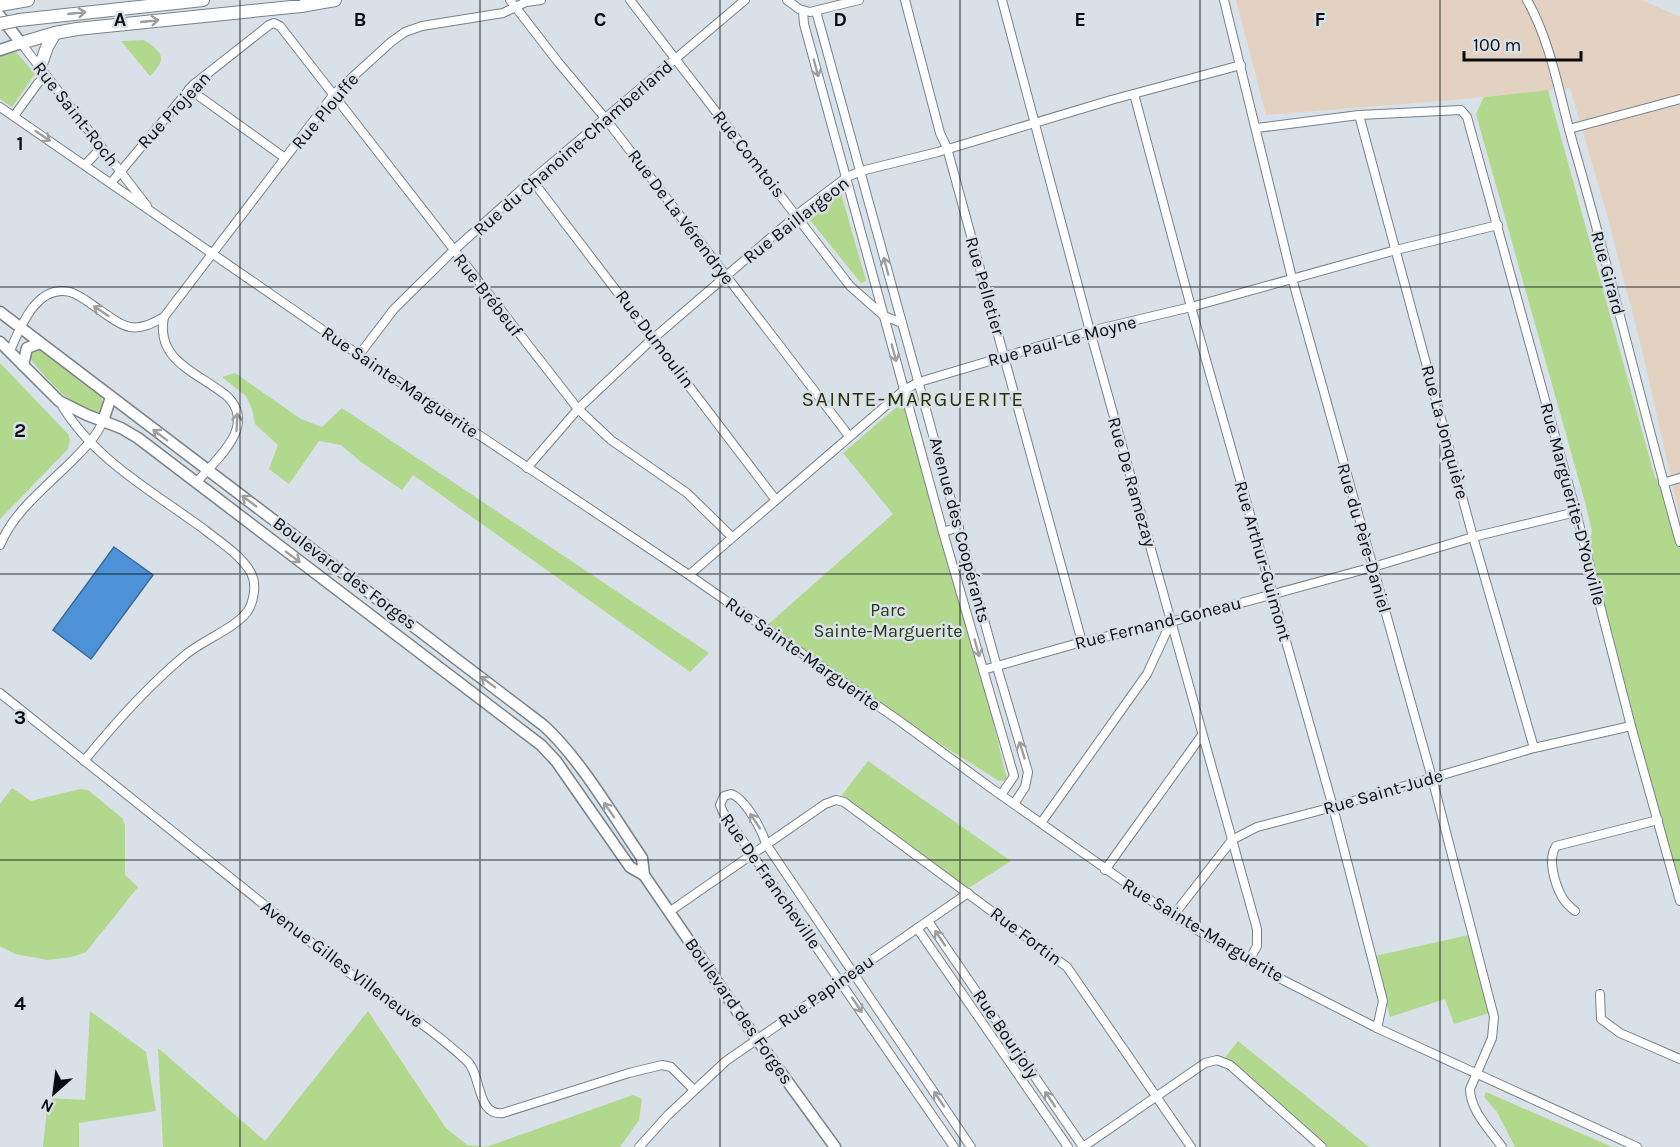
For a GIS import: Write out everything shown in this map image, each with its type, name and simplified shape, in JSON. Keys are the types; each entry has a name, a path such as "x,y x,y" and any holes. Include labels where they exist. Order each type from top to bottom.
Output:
{"highway":[{"path":"3,4 28,0"},
{"path":"0,24 203,0"},
{"path":"21,43 77,29 301,6 335,0"},
{"path":"43,71 47,47 55,33"}],"main road":[{"name":"Rue Saint-Roch","path":"0,16 21,43"},
{"path":"0,50 21,43"},
{"name":"Boulevard des Forges","path":"0,312 534,717 553,735 580,768 642,858 644,875"},
{"name":"Boulevard des Forges","path":"0,342 59,401 132,434 523,731 552,757 630,867 644,875 835,1147"},
{"path":"23,365 27,347 40,343"},
{"path":"104,421 111,397"},
{"path":"403,639 414,626"},
{"path":"523,731 534,717"}],"street":[{"name":"Rue Plouffe","path":"164,317 334,94 391,42 405,32 431,24 503,13 513,4 541,0"},
{"name":"Rue Comtois","path":"630,0 850,286 884,316 902,322"},
{"name":"Rue du Chanoine-Chamberland","path":"359,354 394,309 453,251 532,180 745,0"},
{"path":"787,0 803,11 816,11 859,0"},
{"name":"Rue Pelletier","path":"905,0 1082,642"},
{"name":"Rue De Ramezay","path":"1002,0 1090,332 1257,929 1257,946 1249,961"},
{"name":"Rue du Père-Daniel","path":"1224,0 1292,278 1432,778 1494,1017 1492,1038 1470,1089 1472,1104 1502,1147"},
{"name":"Rue Girard","path":"1528,3 1544,41 1569,129 1680,542"},
{"name":"Rue De La Vérendrye","path":"513,4 606,118 849,436"},
{"name":"Avenue des Coopérants","path":"803,11 804,24 943,532 1014,776 1001,795"},
{"name":"Avenue des Coopérants","path":"816,11 1028,772 1025,787 1014,804"},
{"name":"Rue Brébeuf","path":"274,23 286,30 453,251 578,409 610,440 687,493 732,537"},
{"name":"Rue Projean","path":"111,183 189,89 274,23"},
{"name":"Rue Saint-Roch","path":"21,43 152,212"},
{"name":"Rue Baillargeon","path":"527,468 578,409 654,338 796,216 847,177 861,171 1241,65"},
{"path":"14,116 38,83 43,71"},
{"path":"189,89 285,158"},
{"name":"Rue Arthur-Guimont","path":"1134,94 1191,307 1333,807 1383,1001 1377,1028"},
{"path":"1569,129 1680,99"},
{"name":"Rue Sainte-Marguerite","path":"0,107 359,354 689,575 901,722 1105,870 1173,916 1249,961 1377,1028 1637,1147"},
{"name":"Rue Marguerite-D'Youville","path":"1359,115 1461,110 1467,117 1576,512 1630,726 1680,901"},
{"path":"1257,128 1359,115"},
{"name":"Rue La Jonquière","path":"1359,115 1473,537 1534,748"},
{"path":"85,165 101,148"},
{"name":"Rue Dumoulin","path":"532,180 775,499"},
{"name":"Rue Paul-Le Moyne","path":"689,575 849,436 904,390 919,382 1090,332 1498,225"},
{"path":"10,351 28,313 40,300 62,291 75,294 118,322 130,327 146,326 164,317 163,337 169,352 179,362 225,395 237,411 238,425 234,436 197,482"},
{"path":"59,401 69,417 99,451 134,480 223,544 250,571 254,587 251,604 245,615 183,657 128,710 84,761"},
{"path":"0,545 8,526 15,517 90,441 104,421"},
{"path":"1664,483 1680,478"},
{"name":"Rue Fernand-Goneau","path":"983,670 1082,642 1171,622 1473,537 1576,512"},
{"path":"943,532 959,527"},
{"path":"1041,823 1147,674 1171,622"},
{"name":"Avenue Gilles Villeneuve","path":"0,693 348,972 399,1006 468,1062 475,1072 485,1105 491,1111 503,1113 629,1073 662,1065 671,1067 694,1090"},
{"name":"Rue Saint-Jude","path":"1173,916 1232,840 1257,827 1534,748 1630,726"},
{"path":"1105,870 1202,735"},
{"name":"Rue De Francheville","path":"954,1147 721,809 720,802 724,796 731,794 740,799 762,831 766,844 971,1147"},
{"name":"Rue Fortin","path":"766,844 825,804 836,800 844,802 1067,967 1191,1147"},
{"path":"1575,911 1563,899 1557,885 1551,860 1556,846 1658,820"},
{"path":"669,912 766,844"},
{"name":"Rue Papineau","path":"639,1147 662,1120 726,1061 968,893"},
{"name":"Rue Bourjoly","path":"928,921 1083,1147"},
{"name":"Rue Bourjoly","path":"917,928 1068,1147"},
{"path":"1600,994 1601,1018 1617,1031 1680,1059"},
{"path":"1083,1147 1205,1063 1217,1060 1230,1065 1322,1147"}],"shaded area":[{"path":"1236,0 1642,0 1680,17 1680,518 1642,350 1606,211 1570,88 1266,115"}],"green space":[{"path":"144,40 156,49 161,57 159,65 150,76 121,41"},
{"path":"16,52 35,74 12,107 0,99 0,56"},
{"path":"1548,90 1655,478 1663,483 1680,539 1680,902 1585,558 1592,532 1585,502 1476,114 1484,97"},
{"path":"841,193 866,281 861,283 810,220"},
{"path":"37,348 101,397 103,403 101,412 80,406 51,383 29,357 28,352"},
{"path":"0,363 68,434 70,440 68,449 0,519"},
{"path":"235,373 301,419 322,427 342,408 709,653 690,672 413,475 402,490 361,462 341,445 319,441 289,484 269,469 278,445 255,424 246,396 222,377"},
{"name":"Parc Sainte-Marguerite","path":"906,399 981,671 1007,780 999,781 823,670 764,628 893,514 843,453"},
{"path":"868,761 1011,861 964,891 839,799"},
{"path":"12,788 31,801 80,789 88,790 122,818 125,825 125,875 138,887 86,952 72,957 48,960 15,954 0,946 0,804"},
{"path":"1469,935 1489,1013 1454,1024 1445,999 1390,1017 1375,956"},
{"path":"90,1011 146,1052 156,1111 79,1123 79,1147 43,1147 48,1098 85,1100"},
{"path":"368,1011 446,1128 467,1145 486,1147 163,1147 158,1048 265,1141"},
{"path":"1238,1041 1369,1147 1316,1147 1221,1063"},
{"path":"1486,1092 1612,1147 1515,1147 1497,1112 1484,1097"},
{"path":"633,1095 642,1099 639,1120 620,1147 486,1147"}],"water":[{"path":"114,547 153,575 91,659 53,630"}],"district":[{"name":"SAINTE-MARGUERITE","path":"913,399"}]}
